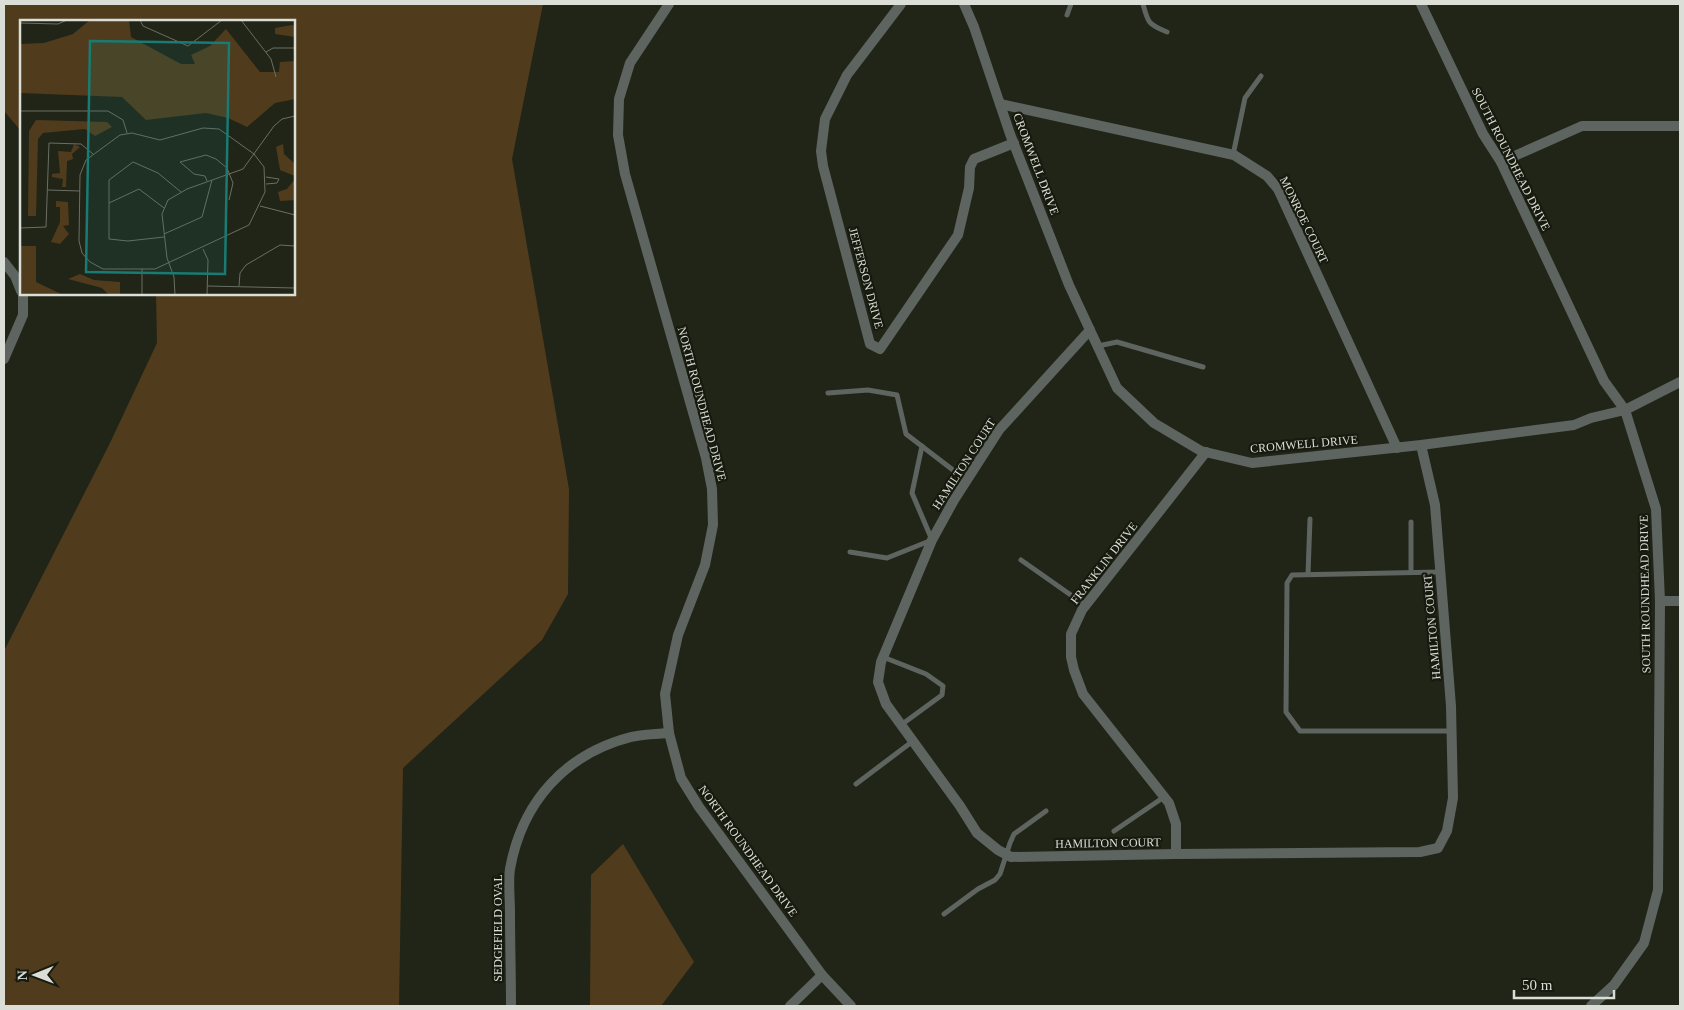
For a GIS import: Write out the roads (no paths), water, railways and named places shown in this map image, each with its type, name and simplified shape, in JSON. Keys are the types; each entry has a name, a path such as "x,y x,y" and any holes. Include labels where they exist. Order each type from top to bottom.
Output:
{"street":[{"name":"NORTH ROUNDHEAD DRIVE","path":"669,4 630,63 620,99 618,135 625,174 706,458 712,489 713,525 705,565 678,635 667,685 669,733 681,778 699,807 822,975 850,1006"},
{"name":"JEFFERSON DRIVE","path":"901,4 846,75 825,120 821,151 823,166 870,344 880,349 958,235 969,188 970,167 974,159 1014,143"},
{"name":"CROMWELL DRIVE","path":"964,4 974,27 1014,143 1069,284 1117,388 1154,423 1201,451 1252,463 1397,448 1574,425 1591,418 1625,410 1680,382"},
{"name":"SOUTH ROUNDHEAD DRIVE","path":"1421,4 1483,134 1501,162 1604,381 1625,410 1656,509 1660,601 1658,890 1644,943 1614,985 1591,1006"},
{"name":"MONROE COURT","path":"1000,104 1233,155 1267,176 1278,189 1397,448"},
{"path":"1501,162 1582,126 1680,126"},
{"path":"4,262 15,276 20,287"},
{"path":"4,359 23,315 22,295"},
{"name":"HAMILTON COURT","path":"1090,330 999,430 966,480 932,540 883,657 878,682 886,704 960,806 977,833 998,850 1011,857 1420,852 1438,848 1447,831 1453,798 1451,706 1435,505 1421,445"},
{"name":"FRANKLIN DRIVE","path":"1176,854 1176,824 1169,803 1083,694 1071,657 1071,634 1086,605 1206,452"},
{"path":"1660,601 1680,601"},
{"name":"SEDGEFIELD OVAL","path":"511,1006 510,870 519,835 531,808 552,782 573,762 601,746 633,737 669,733"},
{"path":"790,1006 822,975"}],"lane":[{"path":"1067,15 1071,4"},
{"path":"1143,4 1148,21 1152,26 1166,32"},
{"path":"1233,155 1245,98 1261,76"},
{"path":"1097,346 1117,342 1203,367"},
{"path":"828,393 868,390 897,395 906,434 966,480"},
{"path":"850,552 886,558 932,540 912,493 922,446"},
{"path":"1308,574 1310,519"},
{"path":"1411,522 1411,572"},
{"path":"1021,560 1086,605"},
{"path":"1440,572 1292,575 1286,583 1286,712 1300,731 1452,731"},
{"path":"883,657 926,674 943,686 942,695 901,725"},
{"path":"856,784 913,741"},
{"path":"1114,831 1164,797"},
{"path":"944,914 995,880 1000,874 1014,834 1046,811"}]}
